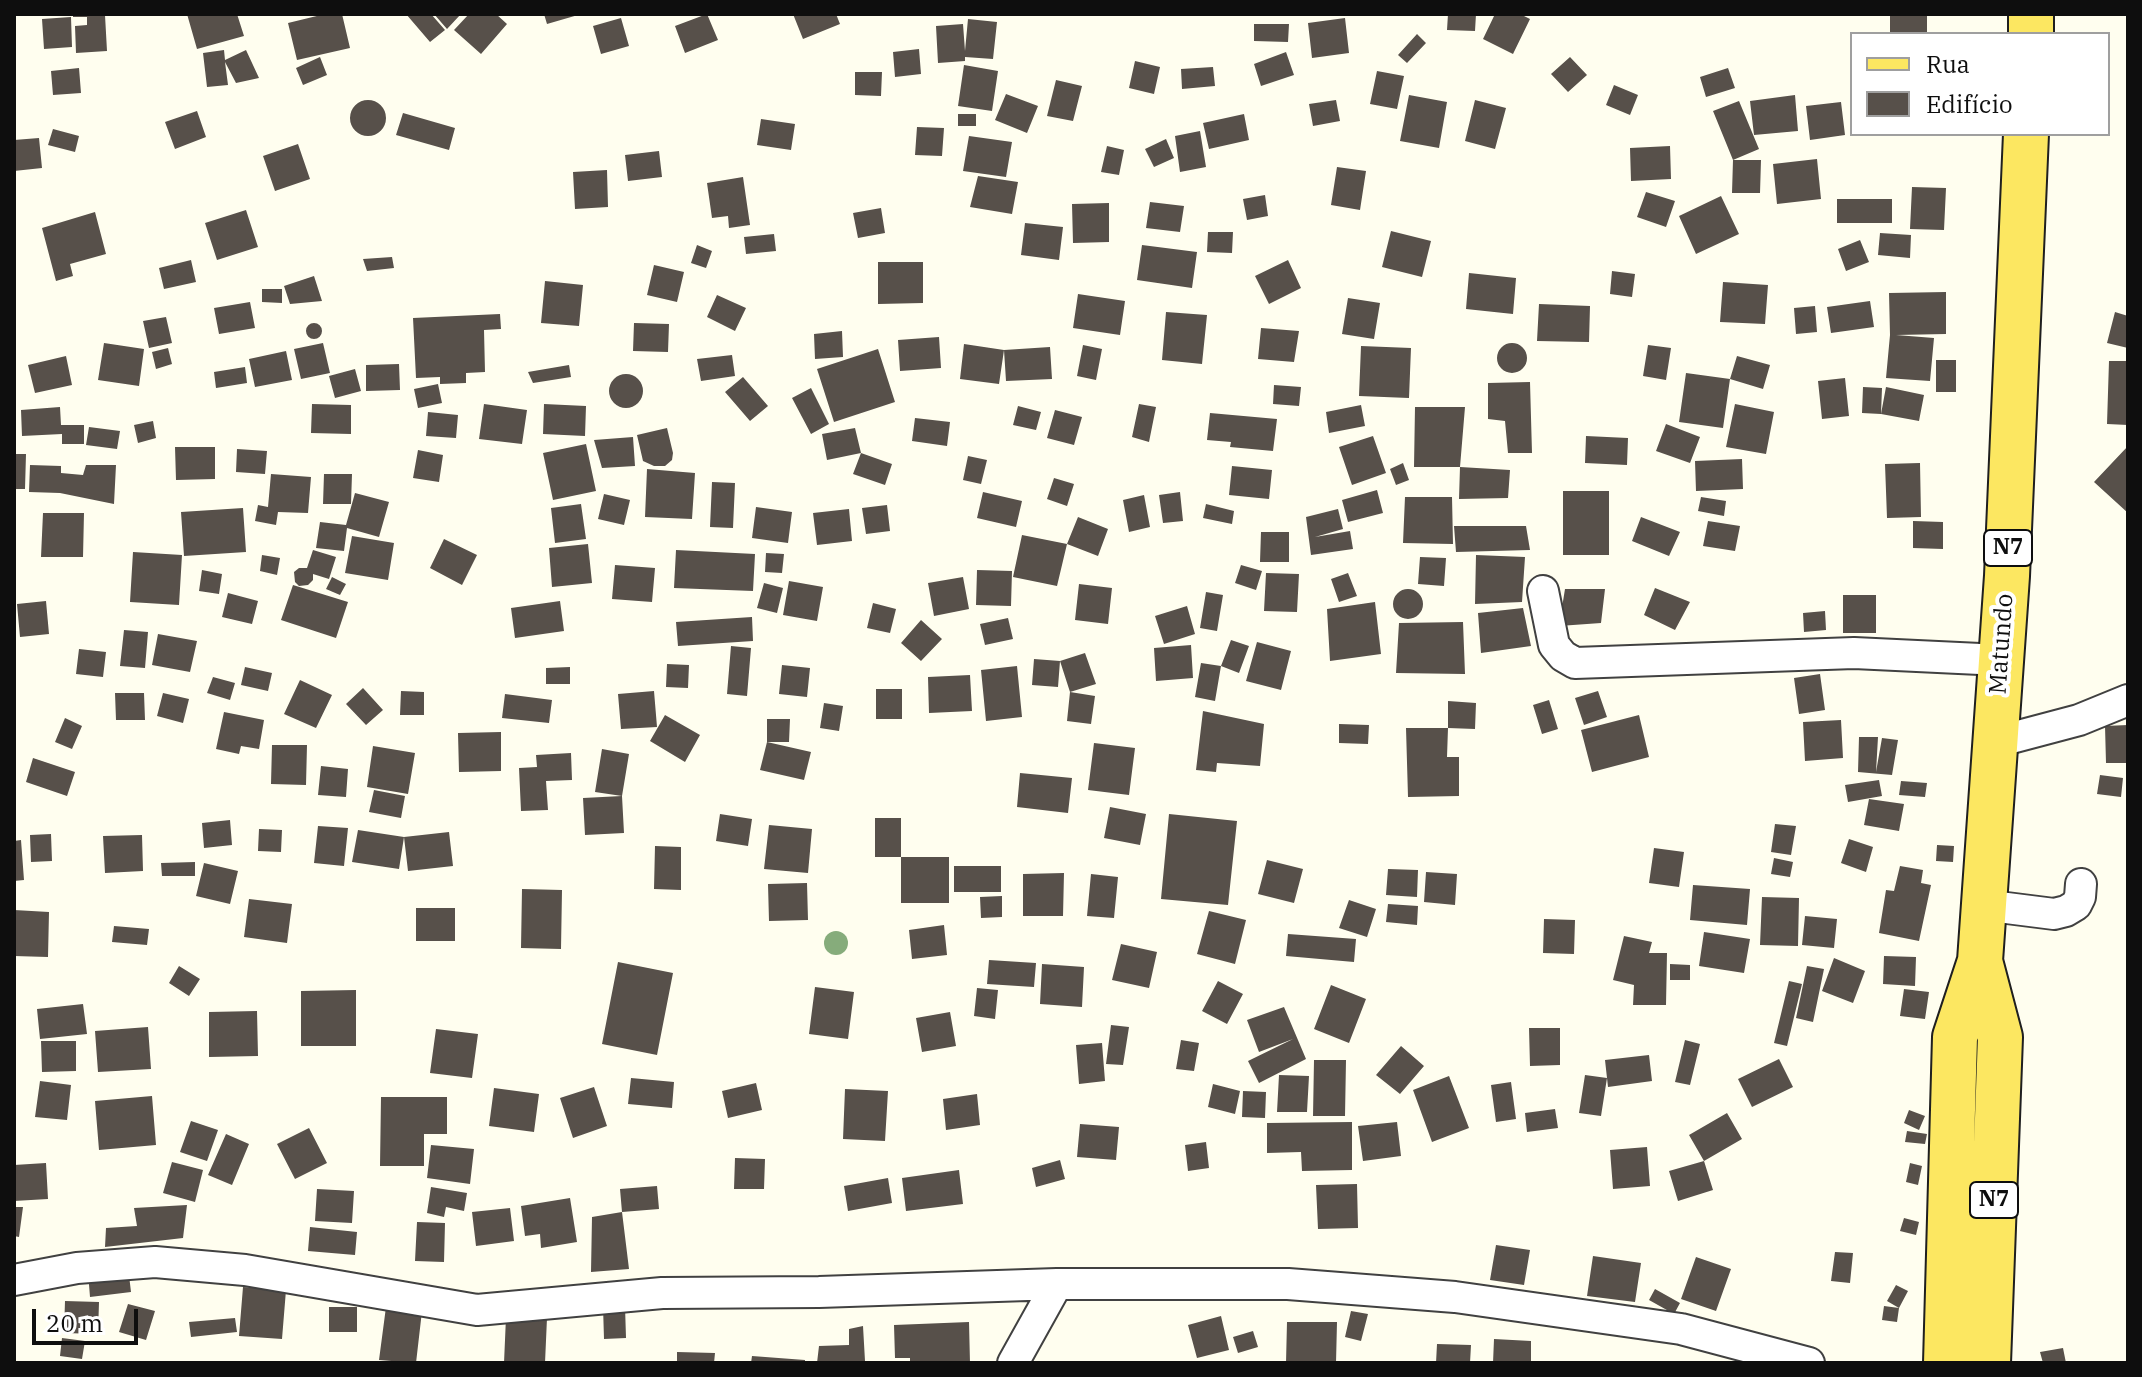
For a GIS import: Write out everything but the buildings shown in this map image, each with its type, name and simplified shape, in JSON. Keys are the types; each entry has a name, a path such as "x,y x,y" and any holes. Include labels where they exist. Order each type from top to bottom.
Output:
{"main road":[{"name":"Matundo","path":"1980,961 2001,660 2026,136"},
{"name":"N7","path":"1978,1362 1949,1303 1955,1037 1980,961"},
{"name":"N7","path":"1978,1362 2000,1037 1980,961"},
{"path":"1918,1363 1949,1303"}],"street":[{"path":"1543,591 1554,645 1575,663 1854,653 2001,660"},
{"path":"1996,742 2079,720 2128,700"},
{"path":"1983,905 2054,914 2076,905 2081,884"},
{"path":"14,1280 77,1268 155,1262 245,1270 477,1310 662,1293 819,1292 1057,1284 1288,1284 1455,1297 1681,1329 1809,1363"},
{"path":"1013,1363 1057,1284"}]}
